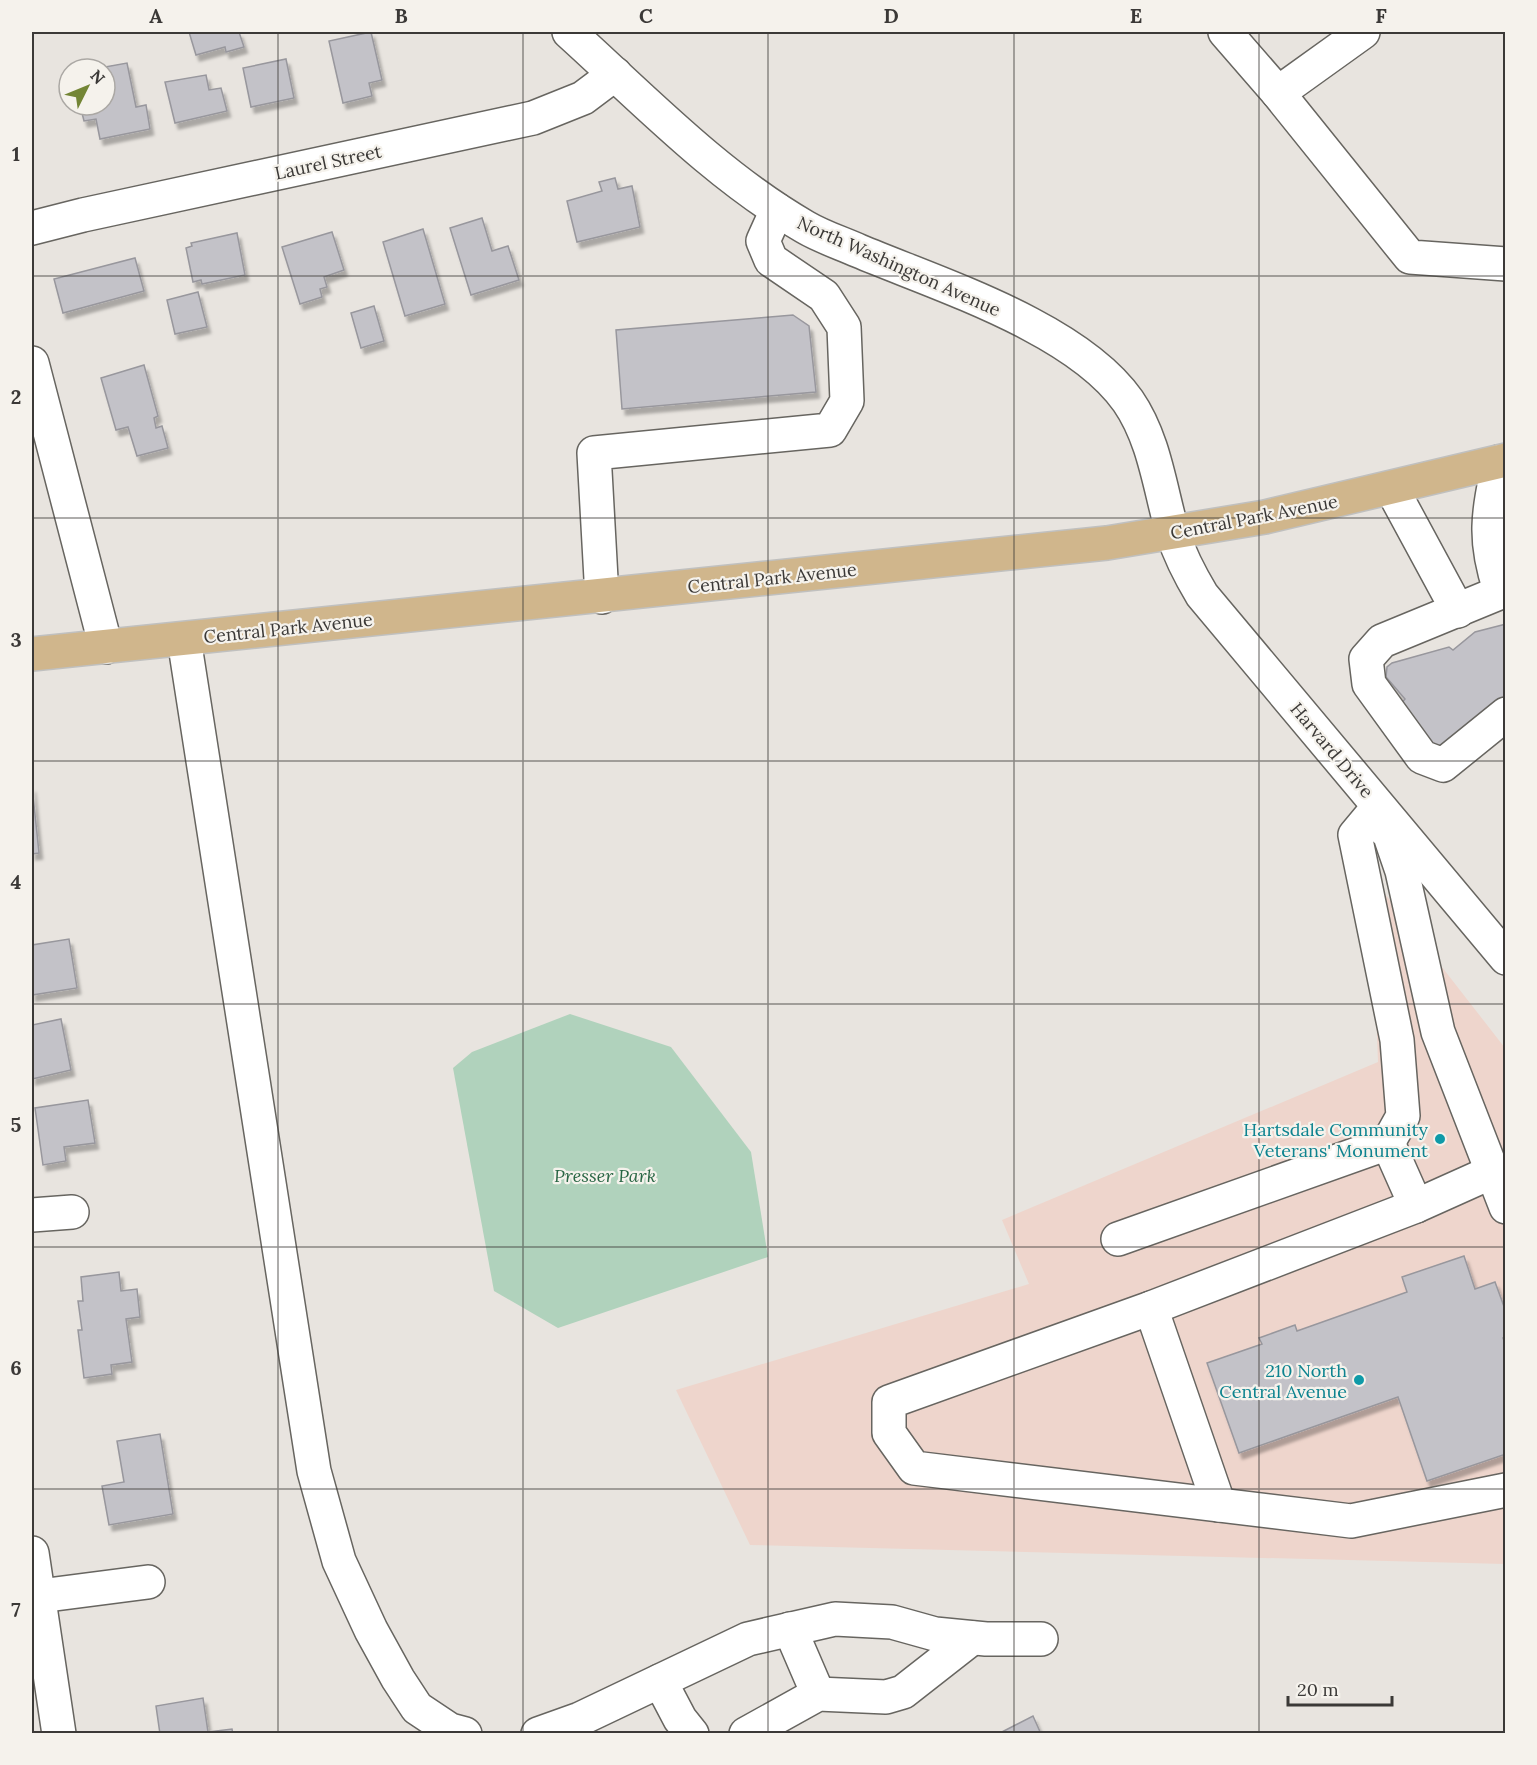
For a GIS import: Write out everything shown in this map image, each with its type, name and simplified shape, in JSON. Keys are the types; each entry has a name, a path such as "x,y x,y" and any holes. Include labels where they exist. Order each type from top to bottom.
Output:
{"main road":[{"name":"Central Park Avenue","path":"32,654 602,597 1107,543 1265,517 1392,489 1502,461"}],"street":[{"name":"North Washington Avenue","path":"569,32 751,194 807,229 1026,321 1064,343 1102,371 1129,402 1146,438 1173,533"},
{"path":"1225,32 1278,93 1410,257 1506,264"},
{"path":"1278,93 1362,32"},
{"name":"Laurel Street","path":"32,228 95,212 533,118 583,98 615,74"},
{"path":"602,597 594,453 830,430 847,401 844,327 824,296 771,260 763,241 777,210"},
{"path":"32,363 106,647"},
{"path":"1502,461 1488,510 1489,558 1503,590 1458,611 1382,641 1366,659 1369,684 1422,756 1443,765 1506,714"},
{"path":"1392,489 1458,611"},
{"name":"Harvard Drive","path":"1173,533 1189,573 1202,595 1367,803 1506,958"},
{"path":"184,639 314,1471 339,1561 371,1630 398,1679 417,1708 450,1730 465,1734"},
{"path":"1118,1239 1388,1143 1402,1116 1397,1040 1355,835 1367,803"},
{"path":"1367,803 1389,833 1402,871 1438,1032 1494,1171 1506,1207"},
{"path":"1388,1143 1416,1206"},
{"path":"1494,1171 1416,1206 1151,1308 889,1402 889,1433 914,1468 1351,1521 1506,1490"},
{"path":"32,1215 72,1212"},
{"path":"1151,1308 1219,1505"},
{"path":"32,1553 34,1597 59,1734"},
{"path":"34,1597 147,1582"},
{"path":"538,1734 580,1719 748,1639 835,1618 892,1622 935,1634 972,1638 1041,1639"},
{"path":"790,1629 818,1694"},
{"path":"746,1734 818,1694 886,1696 903,1692 972,1638"},
{"path":"660,1681 680,1719 692,1734"}],"shaded area":[{"path":"1371,876 1505,1048 1505,1564 750,1545 676,1390 1029,1284 1002,1220 1378,1062"}],"green space":[{"name":"Presser Park","path":"570,1014 671,1047 751,1152 768,1257 558,1328 494,1291 453,1068 472,1052"}],"building":[{"path":"189,32 239,32 244,47 226,52 225,47 196,55"},
{"path":"371,32 382,80 369,83 372,96 343,103 329,41"},
{"path":"286,59 294,98 251,107 243,68"},
{"path":"127,63 136,107 146,105 150,129 100,139 96,119 84,121 83,117 117,117 117,65"},
{"path":"206,75 209,90 221,88 227,111 175,123 165,82"},
{"path":"615,178 618,189 632,186 640,227 577,242 567,201 602,191 599,182"},
{"path":"482,218 492,251 508,246 519,280 471,295 450,228"},
{"path":"423,229 445,304 405,316 383,242"},
{"path":"332,232 344,270 324,277 327,287 320,289 322,297 300,304 282,247"},
{"path":"237,233 245,275 202,284 201,280 193,282 186,248 192,246 191,243"},
{"path":"135,258 144,291 63,313 54,279"},
{"path":"198,292 207,327 175,334 167,300"},
{"path":"374,306 384,341 361,348 351,313"},
{"path":"793,315 809,326 816,392 622,409 616,330"},
{"path":"144,365 158,416 154,418 156,428 162,426 168,448 137,456 128,427 116,430 101,378"},
{"path":"1506,624 1506,699 1441,754 1399,706 1405,699 1386,677 1387,667 1392,663 1449,647 1453,650 1475,632"},
{"path":"32,786 39,853 32,854"},
{"path":"69,939 77,988 32,995 32,945"},
{"path":"61,1019 71,1070 32,1079 32,1025"},
{"path":"88,1100 95,1143 64,1147 66,1161 43,1165 35,1108"},
{"name":"210 North Central Avenue","path":"1464,1256 1475,1289 1495,1282 1506,1312 1506,1337 1503,1338 1506,1346 1506,1454 1427,1481 1398,1397 1239,1453 1207,1363 1262,1344 1259,1338 1295,1325 1297,1331 1407,1292 1402,1277"},
{"path":"119,1272 121,1291 137,1289 140,1317 126,1319 132,1362 111,1365 112,1374 84,1378 78,1330 82,1330 78,1301 83,1301 81,1277"},
{"path":"160,1434 173,1514 109,1525 102,1486 124,1482 117,1441"},
{"path":"203,1698 208,1732 232,1729 233,1734 160,1734 156,1706"},
{"path":"1033,1716 1041,1734 998,1734"}],"place":[{"name":"Hartsdale Community Veterans' Monument","path":"1440,1139"},
{"name":"210 North Central Avenue","path":"1359,1380"}]}
